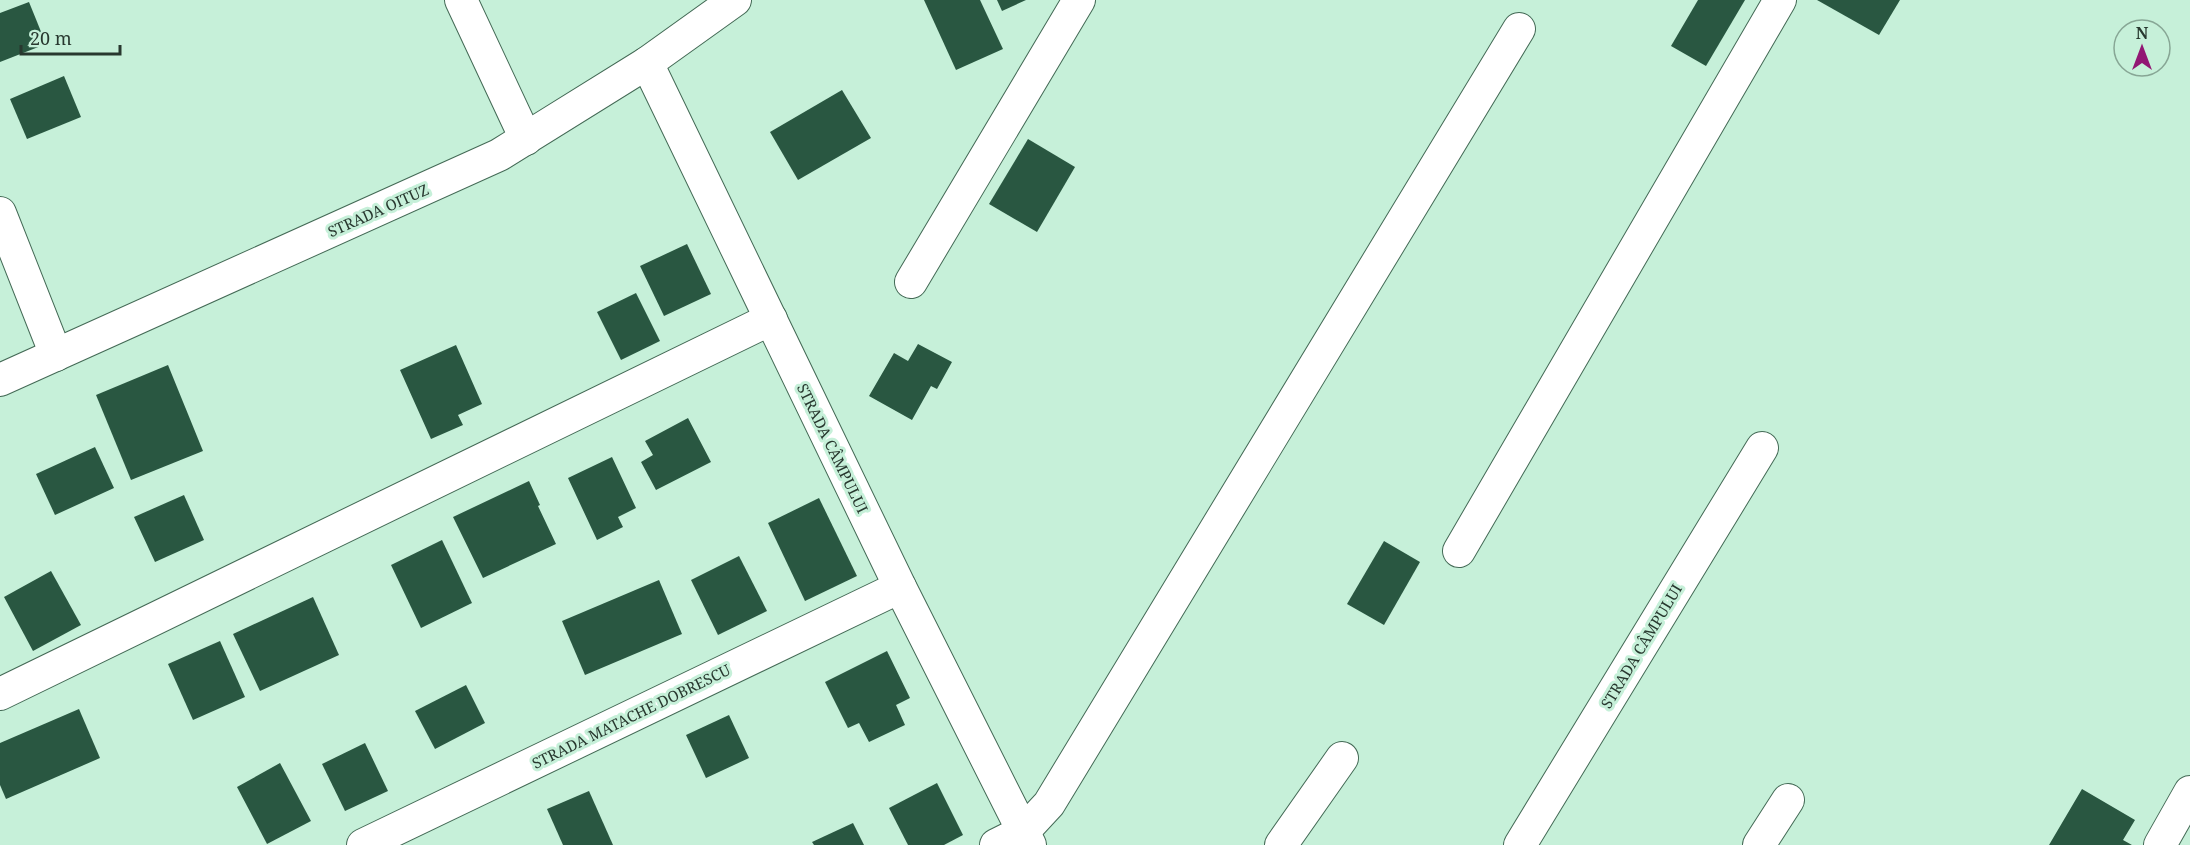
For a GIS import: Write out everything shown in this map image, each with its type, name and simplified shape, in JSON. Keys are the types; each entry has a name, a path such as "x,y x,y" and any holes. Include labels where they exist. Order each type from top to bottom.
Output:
{"street":[{"path":"461,0 526,139"},
{"name":"STRADA OITUZ","path":"0,380 499,155 647,63 735,0"},
{"path":"911,282 1079,0"},
{"path":"1459,551 1780,0"},
{"path":"996,845 1027,838 1049,804 1519,29"},
{"name":"STRADA CÂMPULUI","path":"647,63 900,587 1027,838"},
{"path":"0,213 56,355"},
{"path":"0,694 771,319"},
{"name":"STRADA CÂMPULUI","path":"1520,845 1762,448"},
{"name":"STRADA MATACHE DOBRESCU","path":"363,845 900,587"},
{"path":"1281,845 1342,758"},
{"path":"2160,845 2190,792"},
{"path":"1759,845 1788,800"}],"building":[{"path":"924,0 980,0 1003,49 956,70"},
{"path":"997,0 1026,0 1002,11"},
{"path":"1698,0 1745,0 1706,66 1671,46"},
{"path":"1817,0 1900,0 1879,35"},
{"path":"29,2 46,44 0,62 0,13"},
{"path":"64,76 81,117 27,139 10,99"},
{"path":"842,90 871,138 798,180 770,132"},
{"path":"1028,139 1075,167 1037,232 989,204"},
{"path":"687,244 711,294 664,316 640,266"},
{"path":"636,293 660,341 621,360 597,312"},
{"path":"918,344 952,362 937,389 931,386 912,420 869,396 894,353 908,361"},
{"path":"456,345 482,404 458,415 463,425 431,439 400,370"},
{"path":"168,365 203,451 131,480 96,395"},
{"path":"688,418 711,462 656,490 641,462 653,455 645,441"},
{"path":"95,447 114,488 55,515 36,474"},
{"path":"612,457 636,508 618,517 623,527 597,540 568,478"},
{"path":"529,481 556,544 483,578 453,517"},
{"path":"184,495 204,540 155,562 134,517"},
{"path":"819,498 857,576 805,601 768,523"},
{"path":"442,540 472,603 421,628 391,565"},
{"path":"1384,541 1420,562 1384,625 1347,604"},
{"path":"739,556 767,611 718,635 691,580"},
{"path":"51,571 81,625 33,651 4,597"},
{"path":"659,580 682,634 585,675 562,621"},
{"path":"313,597 339,655 260,691 233,634"},
{"path":"220,641 245,697 193,720 168,664"},
{"path":"887,651 910,698 896,705 905,725 869,742 859,723 848,728 825,682"},
{"path":"466,685 485,723 435,749 415,711"},
{"path":"79,709 100,758 6,799 0,785 0,743"},
{"path":"729,715 749,758 706,778 686,735"},
{"path":"365,743 388,791 345,811 322,764"},
{"path":"280,763 311,821 267,844 237,787"},
{"path":"937,783 963,835 944,845 908,845 889,808"},
{"path":"2082,789 2135,820 2123,840 2132,845 2049,845"},
{"path":"589,791 613,845 563,845 547,809"},
{"path":"853,823 864,845 814,845 812,842"}]}
